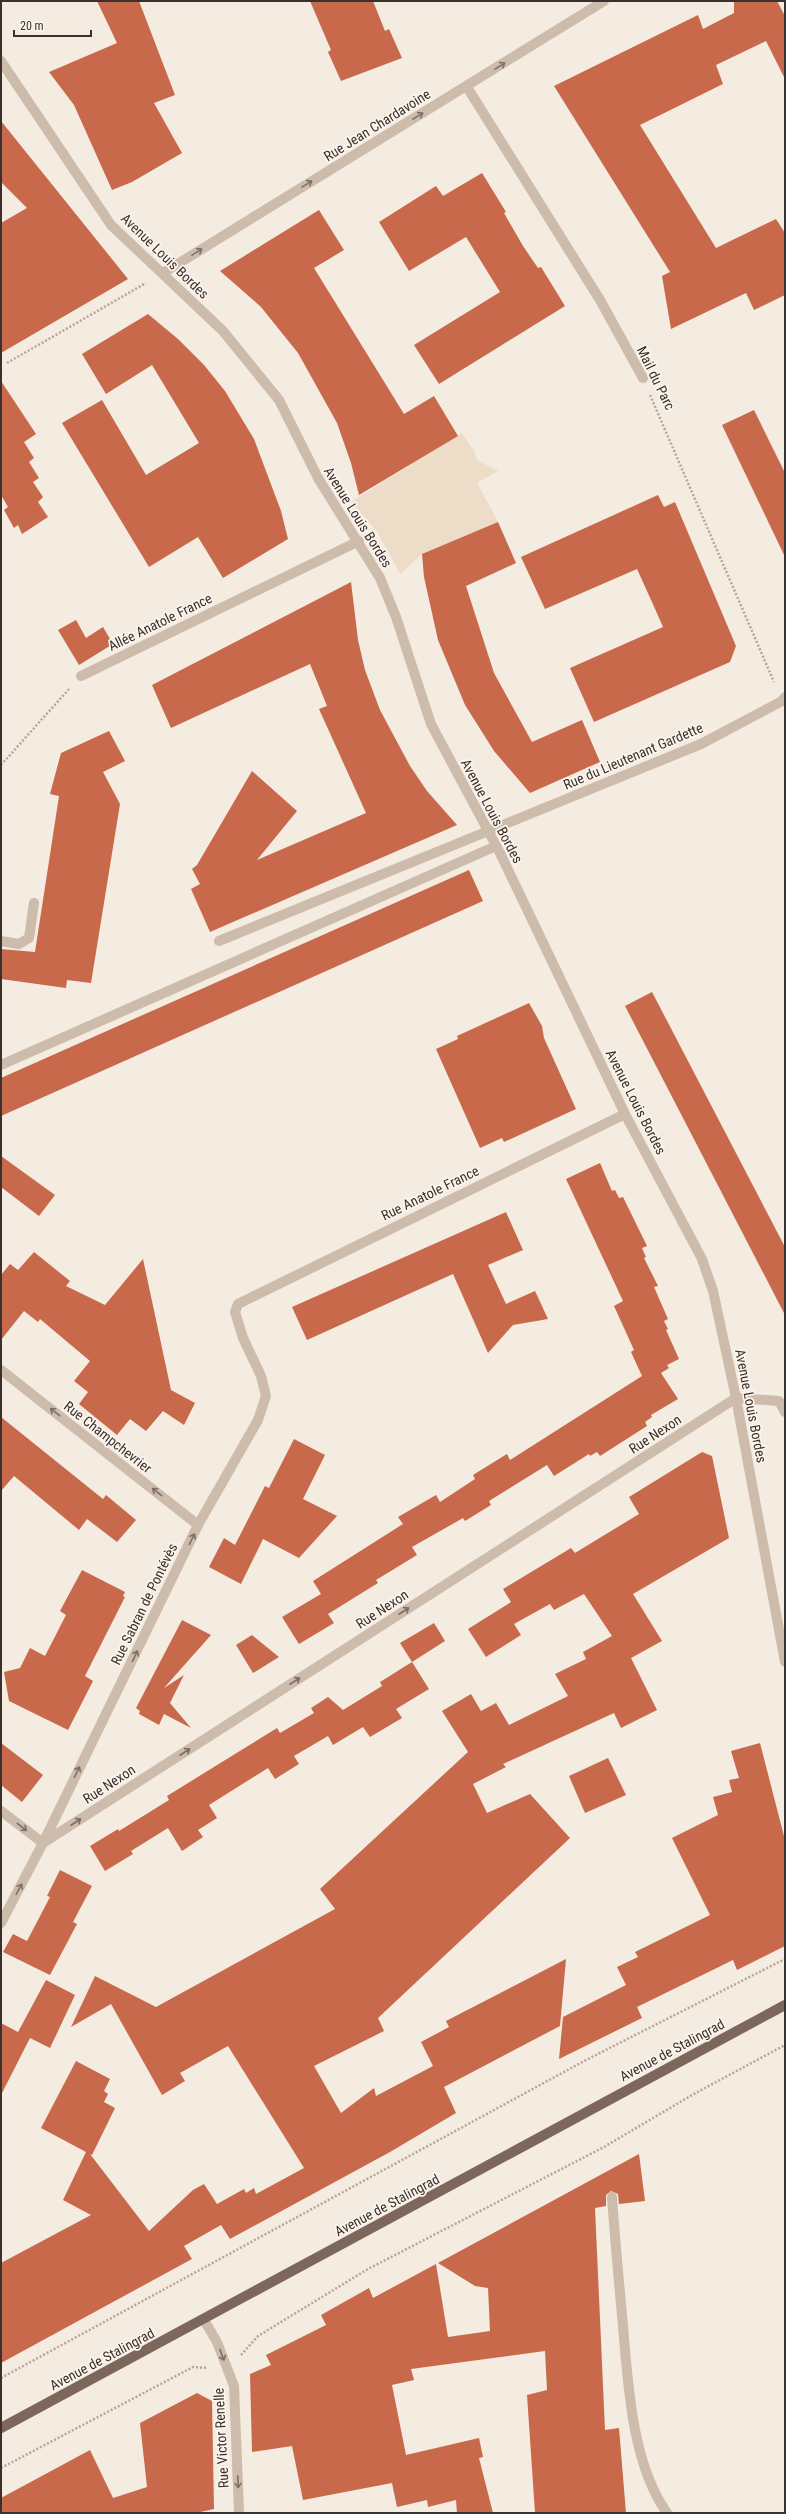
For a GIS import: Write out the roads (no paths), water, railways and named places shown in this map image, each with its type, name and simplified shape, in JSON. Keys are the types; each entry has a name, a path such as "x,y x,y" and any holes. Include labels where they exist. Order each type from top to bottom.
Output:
{"main road":[{"name":"Avenue de Stalingrad","path":"1,2428 204,2320 785,2005"}],"street":[{"name":"Rue Jean Chardavoine","path":"163,273 467,87 604,1"},
{"name":"Avenue Louis Bordes","path":"1,61 111,225 223,331 279,400 318,478 372,563 388,596 431,724 496,846 625,1114 702,1259 713,1291 736,1398 785,1662"},
{"name":"Mail du Parc","path":"467,87 600,300 643,378"},
{"name":"Allée Anatole France","path":"81,676 359,541"},
{"name":"Rue du Lieutenant Gardette","path":"219,942 701,744 784,699"},
{"path":"1,1065 496,846"},
{"path":"1,941 18,944 29,938 34,903"},
{"name":"Rue Anatole France","path":"247,1298 625,1114"},
{"name":"Rue Sabran de Pontévès","path":"1,1923 43,1843 198,1525 258,1420 266,1396 261,1376 243,1338 235,1312 238,1304 247,1298"},
{"name":"Rue Champchevrier","path":"1,1370 198,1525"},
{"path":"736,1398 779,1401 785,1412"},
{"name":"Rue Nexon","path":"43,1843 736,1398"},
{"path":"1,1811 43,1843"},
{"path":"612,2197 631,2410 647,2474 657,2499 667,2513"},
{"name":"Rue Victor Renelle","path":"204,2320 217,2342 234,2386 239,2513"}]}
